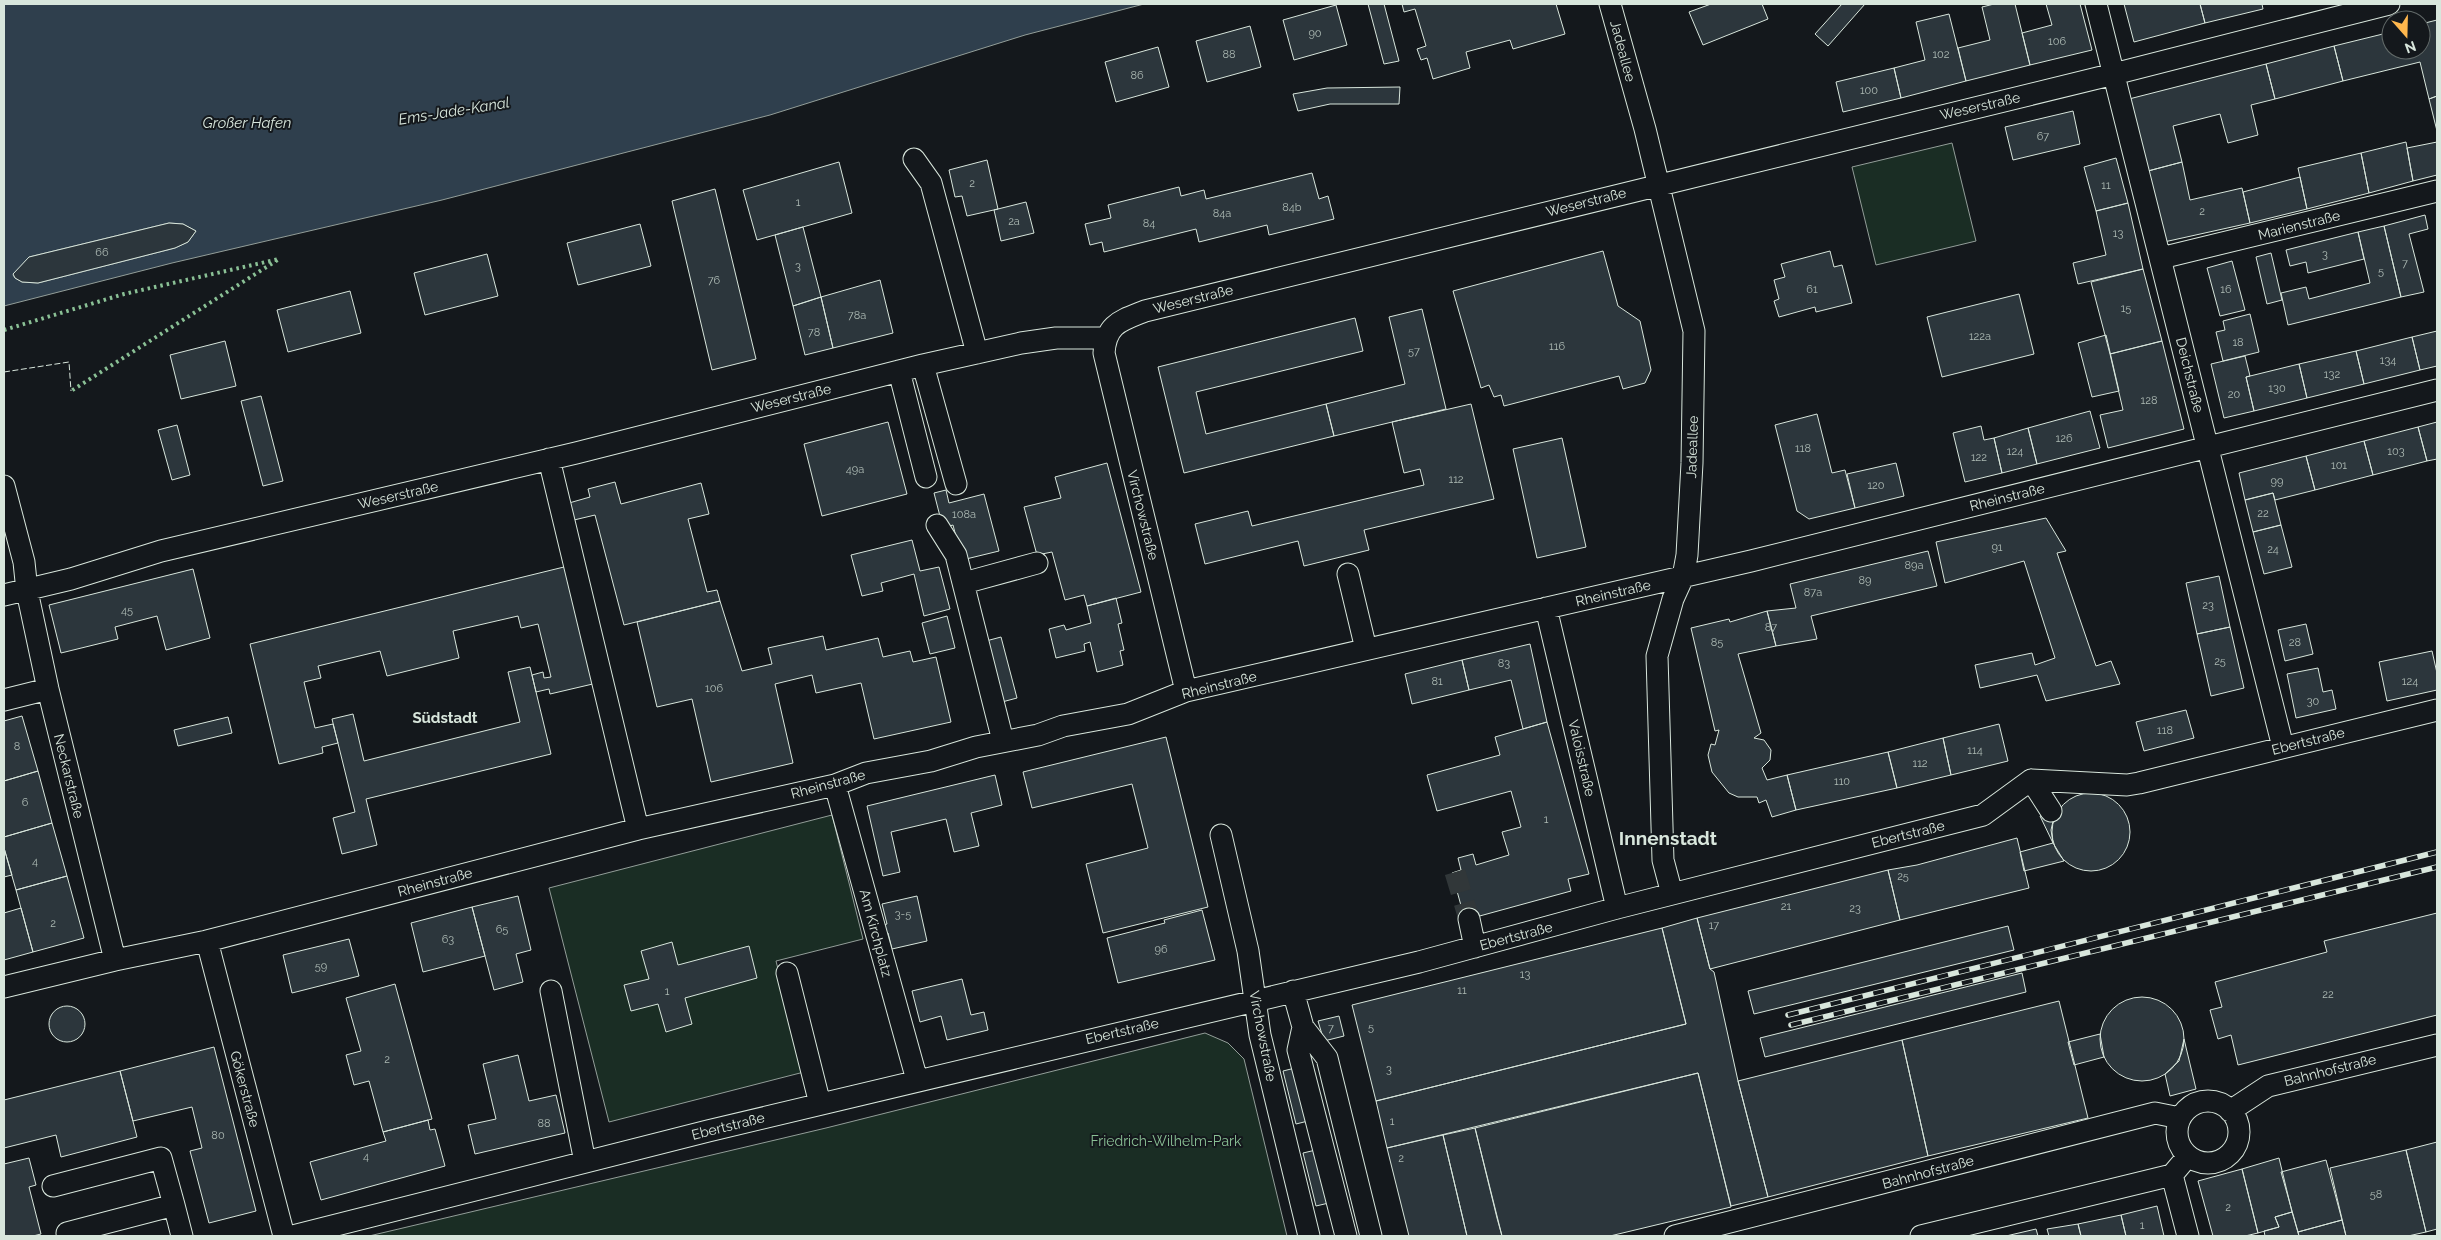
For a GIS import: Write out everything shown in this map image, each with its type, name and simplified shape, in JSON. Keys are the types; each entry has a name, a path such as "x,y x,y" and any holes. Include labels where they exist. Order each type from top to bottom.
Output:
{"street":[{"name":"Jadeallee","path":"1610,4 1658,184 1694,331 1690,517 1683,577 1673,599 1657,656 1663,860 1672,894"},
{"name":"Deichstraße","path":"2096,4 2283,747"},
{"name":"Weserstraße","path":"4,595 26,591 161,551 549,459 977,352 1056,338 1105,338 1113,326 1145,311 2114,74 2389,4"},
{"path":"914,159 931,183 977,352"},
{"name":"Marienstraße","path":"2161,258 2437,191"},
{"name":"Virchowstraße","path":"1105,338 1104,353 1186,691"},
{"path":"923,365 956,484"},
{"path":"900,371 926,477"},
{"name":"Rheinstraße","path":"4,987 116,960 207,941 638,829 835,785 866,773 931,761 1003,741 1038,736 1062,726 1128,714 1186,691 1683,577 2437,390"},
{"path":"549,459 638,829"},
{"name":"Neckarstraße","path":"4,486 24,562 26,591 48,689 116,960"},
{"path":"937,524 956,555 1003,741"},
{"path":"964,583 1037,564"},
{"path":"1348,574 1366,649"},
{"name":"Valoisstraße","path":"1546,608 1617,908"},
{"path":"4,700 48,689"},
{"name":"Ebertstraße","path":"293,1236 820,1104 915,1073 1293,992 1475,947 1617,908 1983,815 2031,780 2127,785 2437,710"},
{"path":"2031,780 2051,811"},
{"name":"Am Kirchplatz","path":"835,785 915,1073"},
{"name":"Virchowstraße","path":"1221,835 1248,951 1262,1044 1309,1236"},
{"path":"1469,919 1475,947"},
{"name":"Gökerstraße","path":"207,941 284,1236"},
{"path":"787,973 820,1104"},
{"path":"551,991 585,1162"},
{"path":"1293,992 1302,1027 1298,1050 1346,1236"},
{"path":"1302,1027 1327,1058 1371,1236"},
{"name":"Bahnhofstraße","path":"1675,1236 2196,1103 2212,1102 2230,1110 2268,1086 2437,1046"},
{"path":"2184,1106 2177,1129 2177,1140 2188,1156 2199,1162 2215,1162 2228,1156 2235,1146 2239,1133 2235,1118 2230,1110"},
{"path":"1921,1236 2172,1175 2188,1156"},
{"path":"53,1186 161,1158 182,1236"},
{"path":"2172,1175 2188,1236"},
{"path":"67,1233 174,1206"}],"green space":[{"path":"1952,143 1976,241 1876,265 1852,167"},
{"path":"832,815 863,939 776,961 804,1072 609,1122 549,888"},
{"name":"Friedrich-Wilhelm-Park","path":"1205,1033 1228,1043 1244,1059 1287,1236 369,1236 826,1128"}],"water":[{"name":"Großer Hafen","path":"4,4 1144,4 1025,35 770,115 442,200 172,263 4,306","holes":["169,223 183,224 196,231 188,242 175,248 38,283 22,282 13,275 29,257"]}],"building":[{"path":"1368,4 1384,4 1399,61 1384,64"},
{"path":"1402,4 1556,4 1565,34 1513,49 1510,40 1466,52 1470,68 1433,79 1427,58 1421,60 1417,49 1426,46 1415,9 1404,12"},
{"path":"1711,4 1762,4 1768,19 1703,45 1689,12"},
{"path":"1842,4 1865,4 1828,46 1815,34"},
{"path":"1994,4 2015,4 2030,65 1966,81 1958,48 1990,40 1982,7"},
{"path":"2046,4 2080,4 2092,50 2030,65 2022,33 2052,25"},
{"path":"2124,4 2200,4 2205,23 2134,42"},
{"path":"2200,4 2262,4 2263,9 2205,23"},
{"path":"1336,5 1347,45 1294,60 1283,20"},
{"path":"1949,14 1966,81 1901,98 1894,68 1925,60 1916,22"},
{"path":"2437,20 2437,96 2429,99 2420,62 2343,81 2334,46 2381,34 2381,60 2431,60 2431,22"},
{"path":"1250,26 1261,67 1207,82 1196,41"},
{"path":"2334,46 2343,81 2275,99 2266,64"},
{"path":"1158,47 1169,87 1116,102 1105,62"},
{"path":"2266,64 2275,99 2251,105 2258,135 2228,143 2220,114 2173,126 2182,162 2148,171 2129,99"},
{"path":"1894,68 1901,98 1843,112 1836,82"},
{"path":"1400,87 1399,104 1330,104 1298,111 1293,94 1327,88"},
{"path":"2437,96 2437,131 2429,99"},
{"path":"2073,111 2080,144 2013,160 2005,127"},
{"path":"2406,142 2413,181 2369,193 2361,153"},
{"path":"2437,142 2437,175 2413,181 2407,148"},
{"path":"2361,153 2369,193 2307,209 2298,168"},
{"path":"2116,158 2128,203 2096,211 2084,167"},
{"path":"987,160 998,209 967,216 962,196 955,197 949,170"},
{"path":"839,162 852,213 757,240 743,190"},
{"path":"2182,162 2190,200 2242,188 2250,223 2164,242 2148,171"},
{"path":"1312,173 1319,199 1328,196 1334,219 1269,235 1267,225 1199,242 1196,229 1104,252 1102,242 1090,245 1085,224 1111,218 1108,205 1179,187 1181,196 1204,190 1206,199"},
{"path":"2300,177 2307,209 2250,223 2243,192"},
{"path":"715,189 756,359 712,370 672,201"},
{"path":"1026,202 1034,233 1001,241 994,210"},
{"path":"2128,203 2143,269 2078,284 2073,263 2106,255 2096,211"},
{"path":"2425,215 2428,229 2409,234 2424,292 2401,297 2384,226"},
{"path":"169,223 183,224 196,231 188,242 175,248 38,283 22,282 15,278 13,274 29,257"},
{"path":"640,224 651,266 578,285 567,243"},
{"path":"2384,226 2401,297 2288,325 2281,293 2306,287 2309,299 2370,283 2358,232"},
{"path":"803,227 821,297 793,306 775,235"},
{"path":"2358,232 2364,259 2308,273 2306,262 2290,266 2286,250"},
{"path":"1603,251 1618,306 1640,321 1651,370 1645,383 1623,389 1619,376 1504,406 1501,395 1494,397 1489,385 1481,388 1453,291"},
{"path":"1830,251 1834,267 1842,265 1852,303 1816,312 1815,307 1779,317 1774,301 1779,299 1774,280 1785,277 1781,264"},
{"path":"2271,253 2282,300 2267,304 2256,257"},
{"path":"487,254 498,296 425,315 414,273"},
{"path":"2232,261 2245,310 2220,316 2207,268"},
{"path":"2143,269 2162,341 2110,354 2091,282"},
{"path":"880,280 893,333 833,348 821,297"},
{"path":"350,291 361,333 288,352 277,310"},
{"path":"2019,294 2034,354 1942,377 1927,317"},
{"path":"821,297 833,348 805,355 793,306"},
{"path":"1422,309 1446,409 1334,436 1326,404 1405,384 1389,317"},
{"path":"2250,314 2259,352 2223,361 2216,332 2225,330 2223,321"},
{"path":"1355,318 1363,351 1196,392 1206,434 1326,404 1334,436 1184,473 1158,367"},
{"path":"2437,331 2437,366 2420,370 2412,337"},
{"path":"2106,335 2119,391 2092,397 2078,343"},
{"path":"2412,337 2420,370 2364,384 2356,351"},
{"path":"225,341 236,386 181,399 170,355"},
{"path":"2162,341 2184,429 2108,448 2100,415 2123,410 2110,354"},
{"path":"2356,351 2364,384 2307,398 2299,364"},
{"path":"2245,356 2250,376 2246,377 2254,411 2224,418 2211,364"},
{"path":"2299,364 2307,398 2254,411 2246,377"},
{"path":"261,396 283,481 263,486 241,401"},
{"path":"1471,404 1494,499 1364,530 1369,550 1304,566 1298,541 1205,564 1195,524 1248,511 1252,526 1424,485 1420,469 1404,473 1392,422"},
{"path":"2090,411 2100,448 2037,464 2028,428"},
{"path":"1817,414 1832,473 1845,470 1855,508 1809,519 1797,511 1775,425"},
{"path":"888,422 907,494 822,516 804,444"},
{"path":"2437,422 2437,459 2427,461 2418,427"},
{"path":"177,425 190,475 172,480 158,430"},
{"path":"1981,426 1984,440 1994,438 2002,473 1965,482 1953,433"},
{"path":"2418,427 2427,461 2373,475 2364,441"},
{"path":"2028,428 2037,464 2002,473 1994,438"},
{"path":"1562,438 1586,547 1537,558 1513,449"},
{"path":"2364,441 2373,475 2315,490 2306,456"},
{"path":"2306,456 2315,490 2275,500 2273,493 2245,500 2239,473"},
{"path":"1107,463 1141,592 1087,606 1084,595 1065,600 1052,552 1037,555 1024,507 1061,498 1055,477"},
{"path":"1896,463 1904,496 1855,508 1847,474"},
{"path":"615,482 621,504 701,483 709,514 688,519 707,592 717,590 720,601 624,625 595,515 574,520 569,503 590,497 588,489"},
{"path":"946,490 949,503 984,494 999,551 962,560 953,525 943,528 934,493"},
{"path":"2273,493 2281,525 2253,532 2245,500"},
{"path":"2046,518 2066,551 2057,553 2096,666 2111,661 2120,684 2046,701 2037,675 1980,688 1975,665 2032,653 2035,665 2055,658 2024,561 1945,583 1936,542"},
{"path":"2281,525 2292,567 2264,574 2253,532"},
{"path":"912,540 920,571 939,567 950,609 924,616 914,574 881,583 883,591 862,596 851,555"},
{"path":"1928,551 1937,586 1811,616 1817,639 1776,646 1767,611 1796,608 1790,584"},
{"path":"568,566 597,683 550,694 549,689 536,692 532,675 543,672 544,678 551,677 538,624 521,628 518,616 453,631 459,658 387,676 380,651 318,666 321,678 304,682 315,728 333,724 338,743 322,747 323,753 279,764 250,644"},
{"path":"193,569 210,638 166,650 157,616 115,627 118,639 61,653 49,605"},
{"path":"2219,576 2230,627 2197,634 2186,583"},
{"path":"1116,598 1122,623 1118,624 1124,650 1120,651 1123,665 1097,672 1090,642 1084,644 1085,651 1056,658 1049,629 1064,625 1066,630 1091,623 1087,606"},
{"path":"720,601 742,671 772,664 768,648 823,636 826,650 878,638 883,657 910,651 913,662 936,657 951,722 874,739 861,683 816,693 812,675 775,684 793,763 711,782 692,699 657,707 637,622"},
{"path":"1767,611 1776,646 1738,654 1761,733 1754,738 1764,740 1771,750 1770,760 1762,768 1767,780 1787,775 1796,810 1772,817 1766,800 1759,803 1757,797 1738,797 1729,793 1712,772 1708,755 1711,744 1715,745 1719,730 1715,731 1691,628 1729,619 1730,622"},
{"path":"947,616 955,648 930,654 922,623"},
{"path":"2306,624 2313,654 2285,661 2278,630"},
{"path":"2230,627 2244,688 2211,696 2197,634"},
{"path":"1001,637 1017,698 1002,702 986,641"},
{"path":"1530,644 1547,722 1523,729 1511,680 1469,690 1462,660"},
{"path":"2432,651 2437,673 2437,690 2387,701 2379,662"},
{"path":"1462,660 1469,690 1412,704 1405,674"},
{"path":"530,667 551,754 366,799 377,845 342,854 333,818 355,812 332,719 353,714 364,761 520,722 508,672"},
{"path":"2318,668 2323,692 2332,690 2336,709 2296,718 2287,674"},
{"path":"2186,710 2194,738 2144,751 2136,722"},
{"path":"22,716 38,771 4,781 4,721"},
{"path":"228,717 232,733 178,746 174,730"},
{"path":"1547,722 1589,874 1568,879 1571,891 1465,920 1452,873 1461,870 1458,858 1473,854 1476,865 1509,855 1502,832 1521,827 1511,791 1437,811 1427,775 1500,755 1495,737"},
{"path":"1999,724 2008,761 1951,775 1943,738"},
{"path":"1166,737 1208,907 1103,933 1086,864 1148,848 1132,784 1032,808 1023,772"},
{"path":"1943,738 1951,775 1897,788 1888,752"},
{"path":"1888,752 1897,788 1796,810 1787,775"},
{"path":"38,771 52,823 4,837 4,781"},
{"path":"995,775 1002,805 971,813 979,846 954,852 946,819 891,832 900,872 883,876 867,806"},
{"path":"2083,793 2099,793 2113,799 2124,810 2130,824 2130,840 2124,854 2113,865 2099,871 2083,871 2069,865 2058,854 2052,840 2052,824 2058,810 2069,799"},
{"path":"2061,806 2054,817 2051,830 2053,843 2040,816"},
{"path":"52,823 67,876 16,890 4,848 4,837"},
{"path":"2017,838 2029,888 1900,920 1888,870 1917,865"},
{"path":"2053,843 2064,861 2024,871 2020,852"},
{"path":"4,848 12,875 4,877"},
{"path":"1888,870 1900,920 1710,969 1697,918"},
{"path":"67,876 84,938 33,952 16,890"},
{"path":"518,896 531,950 516,954 523,982 494,990 472,907"},
{"path":"917,896 927,941 892,949 888,933 881,935 879,926 887,924 882,904"},
{"path":"472,907 485,956 423,972 411,923"},
{"path":"21,908 33,952 4,960 4,913"},
{"path":"1202,910 1215,960 1118,983 1107,938 1165,923 1164,920"},
{"path":"2437,913 2437,1015 2238,1065 2231,1035 2218,1039 2210,1010 2222,1007 2215,982 2327,952 2324,941"},
{"path":"1697,918 1710,969 1714,972 1738,1081 1768,1197 1731,1206 1698,1073 1387,1148 1376,1101 1686,1024 1662,928"},
{"path":"2008,926 2014,950 1754,1014 1748,991"},
{"path":"1662,928 1686,1024 1376,1101 1352,1005"},
{"path":"349,939 359,976 292,993 283,955"},
{"path":"672,942 678,965 749,946 757,978 685,998 692,1024 666,1032 658,1004 631,1011 624,985 649,979 641,951"},
{"path":"2022,973 2026,992 1765,1057 1760,1038"},
{"path":"962,979 971,1015 984,1012 988,1030 947,1040 941,1016 920,1022 912,991"},
{"path":"395,984 432,1119 383,1132 369,1081 354,1085 346,1055 361,1051 346,998"},
{"path":"2142,997 2158,1000 2172,1009 2181,1023 2184,1039 2181,1055 2172,1069 2158,1078 2142,1081 2126,1078 2112,1069 2103,1055 2100,1039 2103,1023 2112,1009 2126,1000"},
{"path":"2059,1001 2088,1118 1928,1156 1902,1040"},
{"path":"67,1006 74,1007 80,1011 84,1017 84,1031 80,1037 74,1041 67,1042 60,1041 54,1037 50,1031 49,1024 50,1017 54,1011 60,1007"},
{"path":"1339,1016 1344,1036 1324,1041 1318,1021"},
{"path":"2100,1034 2104,1057 2074,1065 2068,1042"},
{"path":"2184,1039 2196,1089 2170,1096 2165,1074 2179,1061"},
{"path":"1902,1040 1928,1156 1768,1197 1738,1081"},
{"path":"214,1047 256,1211 209,1223 190,1151 202,1148 192,1107 133,1121 120,1071"},
{"path":"518,1055 529,1101 556,1095 565,1133 475,1154 468,1125 496,1119 483,1064"},
{"path":"1299,1067 1312,1120 1296,1124 1283,1071"},
{"path":"120,1071 137,1137 61,1157 56,1135 4,1148 4,1100"},
{"path":"1698,1073 1731,1207 1610,1236 1502,1236 1475,1128"},
{"path":"428,1120 430,1130 435,1129 445,1166 321,1200 310,1162 386,1141 383,1132"},
{"path":"1475,1128 1502,1236 1467,1236 1443,1135"},
{"path":"1443,1135 1467,1236 1409,1236 1387,1148"},
{"path":"2437,1142 2437,1229 2426,1232 2406,1150"},
{"path":"1320,1149 1333,1202 1316,1206 1303,1153"},
{"path":"2406,1150 2426,1232 2408,1236 2346,1236 2330,1168"},
{"path":"29,1158 36,1185 29,1187 41,1234 33,1236 4,1236 4,1164"},
{"path":"2279,1158 2292,1212 2275,1217 2279,1227 2258,1233 2242,1169"},
{"path":"2326,1160 2342,1220 2298,1232 2281,1172"},
{"path":"2242,1169 2258,1233 2245,1236 2213,1236 2198,1181"},
{"path":"2157,1206 2164,1236 2126,1236 2121,1215"},
{"path":"2292,1212 2299,1236 2265,1236 2264,1231 2279,1227 2275,1217"},
{"path":"2121,1215 2126,1236 2081,1236 2078,1224"},
{"path":"2342,1220 2346,1236 2299,1236 2298,1232"},
{"path":"2078,1224 2081,1236 2049,1236 2047,1229"},
{"path":"2036,1229 2038,1236 2006,1236"}],"tunnel":[{"path":"1455,872 1469,919"}],"railway":[{"path":"1788,1015 2437,852"},
{"path":"1791,1025 2437,867"}],"hedge":[{"path":"4,330 124,294 279,259 71,391"}],"fence":[{"path":"4,372 69,362 71,391"}],"district":[{"name":"Südstadt","path":"445,718"},
{"name":"Innenstadt","path":"1668,838"}],"water label":[{"name":"Ems-Jade-Kanal","path":"454,111"}]}
